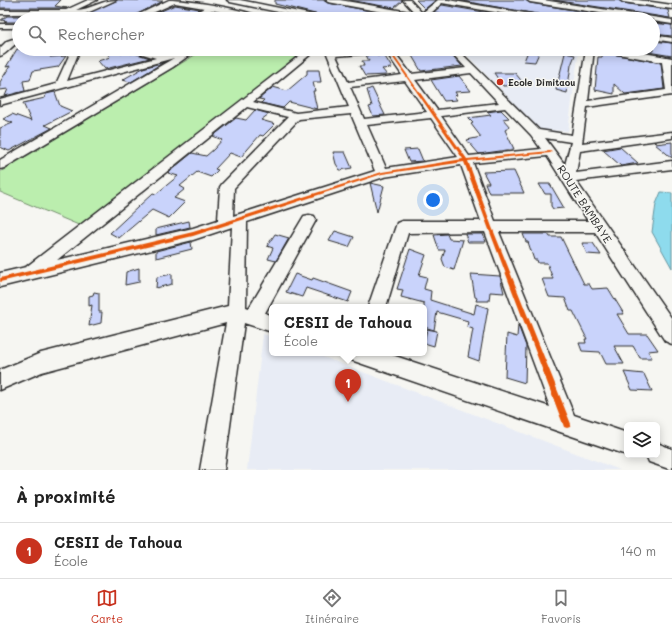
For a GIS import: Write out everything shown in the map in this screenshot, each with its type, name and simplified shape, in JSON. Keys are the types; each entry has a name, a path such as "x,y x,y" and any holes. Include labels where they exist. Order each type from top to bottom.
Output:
{"street":[{"path":"74,12 94,0"},
{"path":"84,12 113,0"},
{"path":"148,12 174,0 236,12"},
{"path":"230,0 290,12"},
{"path":"258,12 279,0"},
{"path":"328,0 390,12"},
{"path":"406,0 417,12"},
{"path":"429,12 441,0 509,12"},
{"path":"530,0 608,12"},
{"path":"595,10 596,0"},
{"path":"623,0 672,7"},
{"path":"2,12 17,4"},
{"path":"202,12 212,7"},
{"path":"2,12 12,13"},
{"path":"660,20 672,22"},
{"path":"0,26 12,26"},
{"path":"0,39 12,34"},
{"path":"660,37 672,40"},
{"path":"2,49 12,43"},
{"path":"60,86 73,56"},
{"path":"0,102 169,56"},
{"path":"0,165 184,56"},
{"path":"29,273 304,56"},
{"path":"332,56 382,173"},
{"path":"393,56 466,160 490,227 567,424"},
{"name":"ROUTE BAMBAYE","path":"459,56 536,133 568,178 672,335"},
{"path":"589,56 576,144 568,178 672,165"},
{"path":"582,105 671,92 669,60 646,56"},
{"path":"344,85 474,70"},
{"path":"244,103 296,116 355,110"},
{"path":"360,123 507,105"},
{"path":"212,470 245,314 227,187 296,116"},
{"path":"536,133 576,144 672,135"},
{"path":"0,280 193,234 382,173 466,160 550,152"},
{"path":"245,314 309,220"},
{"path":"378,304 402,227 599,226"},
{"path":"0,380 41,362 245,314 269,323"},
{"path":"370,356 624,443"},
{"path":"660,455 672,460"}],"shaded area":[{"path":"468,56 578,56 568,131 540,130"},
{"path":"263,334 269,336 269,356 321,356 620,470 247,470"}],"green space":[{"path":"193,56 299,56 81,226 0,192 0,172"}],"water":[{"path":"661,192 672,193 672,268 652,232 656,204"}],"building":[{"path":"0,0 61,0 55,6 67,8 0,8"},
{"path":"118,0 163,1 142,12 90,12"},
{"path":"275,0 324,0 328,3 376,12 307,12 275,4"},
{"path":"349,0 402,0 402,1 394,8"},
{"path":"416,0 436,0 425,9"},
{"path":"457,0 526,0 530,3 585,12 525,12"},
{"path":"553,0 619,0 623,3 668,10 670,18 660,16 660,12 631,12"},
{"path":"175,5 200,9 195,12 159,12"},
{"path":"442,5 484,12 434,12"},
{"path":"7,16 12,16 12,22 4,22 7,21 1,20"},
{"path":"660,24 672,25 672,36 660,35"},
{"path":"660,42 672,43 672,56 660,54"},
{"path":"13,56 66,56 58,67 33,71 30,80 23,81 25,91 5,96 8,89 0,90 0,82 10,66 6,67"},
{"path":"109,56 144,56 150,58 105,69 98,61 110,57"},
{"path":"366,56 385,56 392,68 382,69 387,75 365,76 359,66 364,66 362,61 369,61"},
{"path":"412,56 453,56 462,66 421,71"},
{"path":"526,56 538,56 535,62 524,61"},
{"path":"564,56 575,56 571,65 567,93 556,90"},
{"path":"623,56 661,63 664,89 625,94 614,84 614,94 595,90 598,57"},
{"path":"164,62 131,82 122,80 143,68"},
{"path":"307,70 319,70 321,82 313,82 315,91 313,91 317,109 289,102 283,108 261,103 264,100 259,99 273,87 287,91 307,74"},
{"path":"494,73 515,73 525,85 503,86"},
{"path":"459,76 471,91 455,92 457,95 454,96 457,100 444,101 431,80"},
{"path":"372,88 385,115 373,116 369,107 372,106 367,90"},
{"path":"55,92 60,106 72,111 45,125 52,128 9,151 0,147 0,128 13,123 3,119 12,114 31,121 23,103 45,98 46,94"},
{"path":"255,110 269,114 261,120 275,124 263,136 260,135 241,157 230,153 215,169 218,170 211,177 197,172 180,186 185,189 174,198 185,202 169,218 152,210 119,238 110,233 153,193 156,194 178,176 168,173 170,171 192,153 206,156 222,140 213,136 236,118 246,120"},
{"path":"501,110 509,118 503,119 510,127 505,130 514,149 479,154 467,140 481,137 471,124 473,123 468,118 491,115 487,112"},
{"path":"672,142 672,158 655,144"},
{"path":"620,147 638,163 621,166 603,150"},
{"path":"418,149 423,161 409,162 404,150"},
{"path":"333,152 345,152 352,168 340,170 336,164"},
{"path":"514,171 524,193 489,193 485,183 489,183 483,172"},
{"path":"370,183 384,186 377,212"},
{"path":"539,184 550,184 564,208 553,209 551,206 551,194 545,194"},
{"path":"189,221 190,227 156,235 156,229"},
{"path":"335,231 354,237 349,247 329,241"},
{"path":"275,234 289,238 276,261 268,259 273,248 267,246"},
{"path":"447,234 449,239 463,240 454,270 445,267 442,259 445,250 439,250 434,235"},
{"path":"465,234 483,234 486,242 468,242"},
{"path":"523,234 548,234 550,237 561,237 584,284 589,284 592,289 608,288 624,314 617,314 629,334 647,334 658,350 648,351 652,358 640,358 633,346 614,346 624,364 606,364 600,352 582,351 579,343 586,343 585,339 587,339 573,311 570,311 565,298 549,297 542,279 553,279 547,263 538,263 537,260 534,260 528,242 526,242"},
{"path":"191,242 192,249 156,258 156,251"},
{"path":"582,243 593,243 601,255 587,254"},
{"path":"410,249 426,255 419,275 427,277 424,289 431,291 430,300 474,314 476,304 488,308 479,361 468,357 473,329 467,327 468,321 437,312 434,330 427,328 427,304 401,297 403,290 397,289"},
{"path":"139,268 139,282 125,285 126,272"},
{"path":"172,274 172,284 156,288 157,277"},
{"path":"295,274 312,280 313,278 352,292 348,302 306,288 302,297 286,292"},
{"path":"471,274 500,276 504,293 490,292 489,301 476,301 477,298 475,297"},
{"path":"94,292 99,293 99,312 102,312 101,323 89,326 92,305 89,306 89,296 93,295"},
{"path":"518,325 526,346 525,383 505,377 507,334 517,337"},
{"path":"427,329 437,331 434,346 427,344"},
{"path":"624,372 644,374 652,391 632,390"}],"cycle path":[{"path":"393,56 466,160 490,227 567,424"},
{"path":"0,280 193,234 382,173 466,160 550,152"}],"place":[{"name":"Ecole Dimitaou","path":"500,82"},
{"name":"CESII de Tahoua","path":"348,402"}]}
